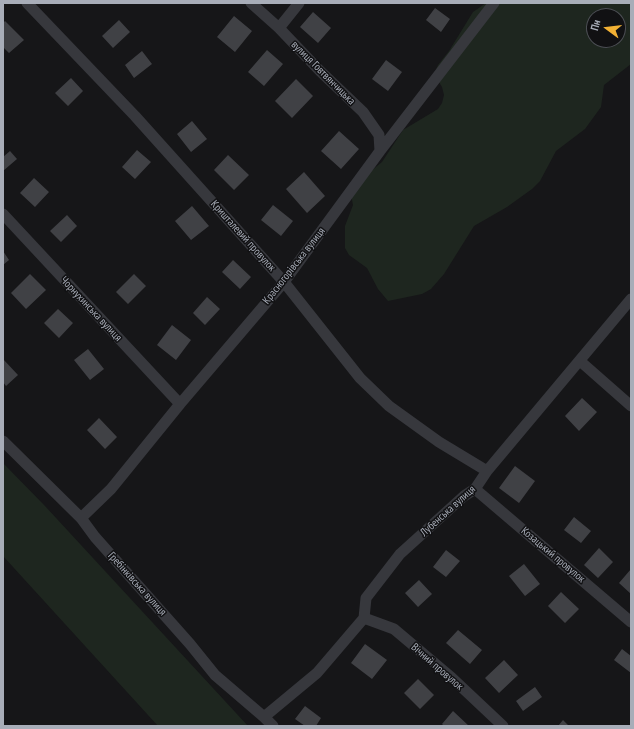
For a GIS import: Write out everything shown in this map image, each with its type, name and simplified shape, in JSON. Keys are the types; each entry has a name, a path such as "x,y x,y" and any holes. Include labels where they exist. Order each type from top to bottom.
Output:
{"street":[{"name":"Кришталевий провулок","path":"27,3 135,116 284,282 360,378 389,406 439,442 487,471"},
{"name":"вулиця Говтвянчицька","path":"251,3 279,28 320,71 363,112 379,135 380,151"},
{"path":"279,28 299,3"},
{"name":"Красногорівська вулиця","path":"81,518 111,489 180,404 284,282 380,151 494,3"},
{"name":"Чорнухинська вулиця","path":"3,214 180,404"},
{"name":"Лубенська вулиця","path":"364,618 366,598 400,554 464,496 475,489 487,471 631,299"},
{"path":"580,361 631,406"},
{"name":"Гребінківська вулиця","path":"3,441 81,518 95,537 190,644 215,675 273,726"},
{"name":"Козацький провулок","path":"475,489 631,622"},
{"path":"264,717 317,673 364,618"},
{"name":"Вічний провулок","path":"364,618 394,630 452,678 503,726"}],"shaded area":[{"path":"486,3 631,3 631,64 604,85 601,107 585,129 556,151 540,181 532,189 507,207 474,226 444,274 431,289 422,294 388,301 378,289 367,268 349,255 345,248 345,226 353,205 351,194 359,181 382,162 403,130 438,109 442,103 444,95 442,87 434,74 438,65 449,51 473,12"},
{"path":"3,463 45,506 248,726 158,726 3,556"}],"building":[{"path":"435,8 450,19 441,32 426,20"},
{"path":"313,12 331,28 318,43 300,27"},
{"path":"234,16 252,31 235,52 217,37"},
{"path":"119,20 130,32 113,48 102,36"},
{"path":"5,21 24,40 9,53 3,47 3,23"},
{"path":"267,50 283,64 264,86 248,72"},
{"path":"142,51 152,64 134,78 125,65"},
{"path":"386,60 402,72 388,91 372,79"},
{"path":"71,78 83,91 68,106 55,93"},
{"path":"296,79 313,96 292,118 275,101"},
{"path":"192,121 207,139 191,152 177,134"},
{"path":"339,131 359,149 341,169 321,151"},
{"path":"137,150 151,162 135,179 122,167"},
{"path":"10,151 17,159 3,171 3,157"},
{"path":"228,155 249,175 234,190 214,170"},
{"path":"304,172 325,196 307,213 286,189"},
{"path":"34,178 49,192 35,207 20,193"},
{"path":"273,205 293,221 281,236 261,220"},
{"path":"192,206 209,226 191,240 175,221"},
{"path":"67,215 77,226 61,242 50,231"},
{"path":"3,251 9,260 3,265"},
{"path":"233,260 251,277 240,289 222,272"},
{"path":"30,274 46,290 26,309 11,293"},
{"path":"134,274 146,286 128,304 116,292"},
{"path":"207,297 220,309 205,325 193,313"},
{"path":"58,309 73,323 59,338 44,323"},
{"path":"172,325 191,340 176,360 157,345"},
{"path":"88,349 104,369 90,380 74,360"},
{"path":"3,359 18,375 6,386 3,382"},
{"path":"582,398 597,412 579,431 565,416"},
{"path":"99,418 117,437 105,449 87,430"},
{"path":"515,466 535,481 519,503 499,488"},
{"path":"574,517 591,531 581,543 564,530"},
{"path":"599,548 613,562 598,578 584,565"},
{"path":"446,550 460,561 446,577 433,567"},
{"path":"524,564 540,584 525,596 509,576"},
{"path":"631,569 631,594 619,583"},
{"path":"419,580 432,594 418,607 405,593"},
{"path":"561,592 579,609 565,623 548,606"},
{"path":"458,630 482,650 470,664 446,643"},
{"path":"365,644 387,660 372,679 351,663"},
{"path":"622,649 631,656 631,673 614,660"},
{"path":"504,660 518,675 499,693 485,678"},
{"path":"418,679 434,695 420,709 404,693"},
{"path":"535,687 542,697 523,711 516,701"},
{"path":"305,706 321,718 316,726 305,726 295,719"},
{"path":"453,711 469,726 444,726 442,724"},
{"path":"563,720 569,726 558,726"}]}
